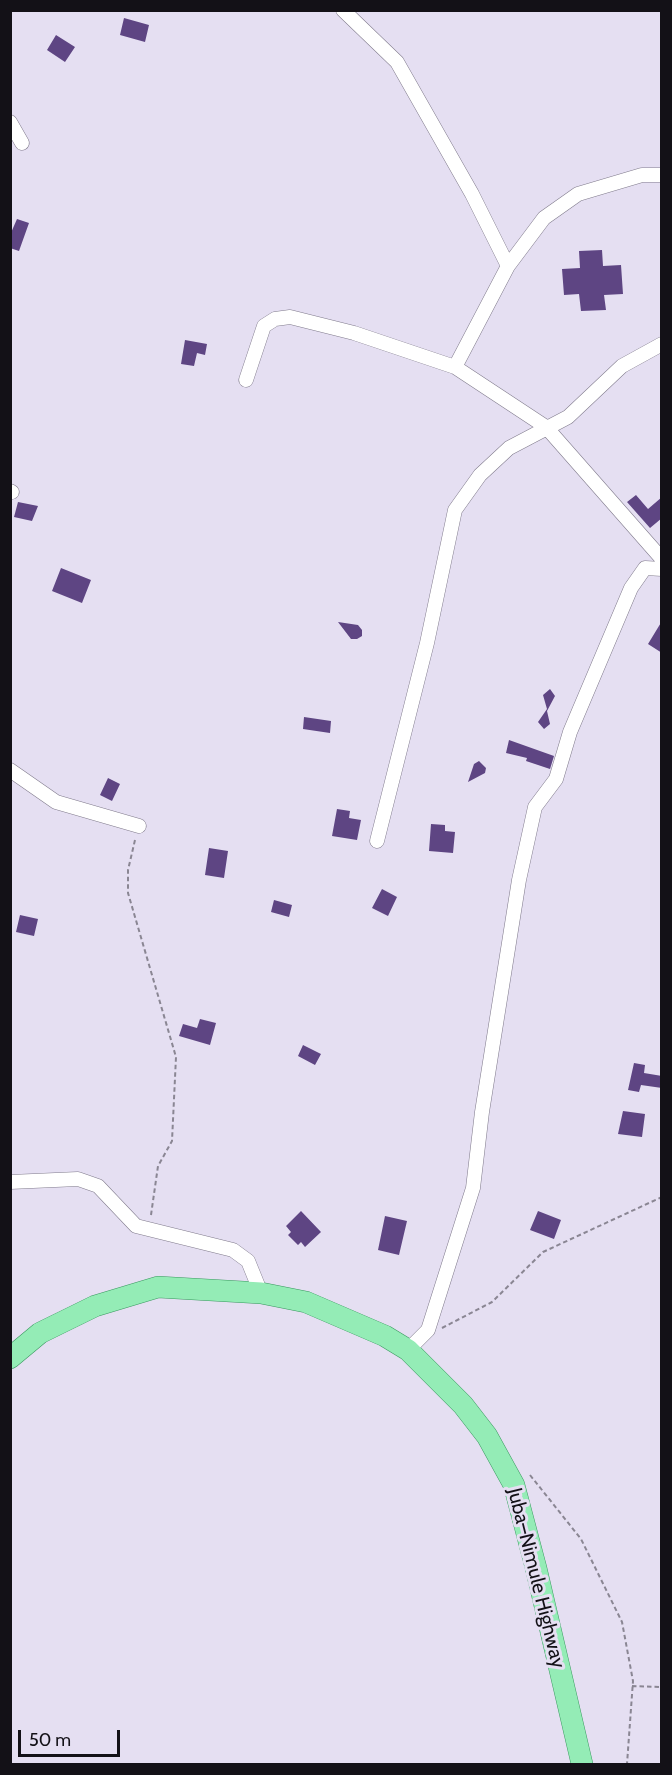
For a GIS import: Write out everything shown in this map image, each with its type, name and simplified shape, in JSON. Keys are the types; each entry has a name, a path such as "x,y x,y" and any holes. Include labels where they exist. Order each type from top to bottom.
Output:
{"main road":[{"name":"Juba–Nimule Highway","path":"10,1358 40,1333 95,1306 158,1287 261,1293 316,1306 385,1336 408,1350 462,1405 488,1436 514,1485 582,1764"}],"street":[{"path":"343,10 397,63 472,194 508,266"},
{"path":"10,122 22,143"},
{"path":"455,367 508,266 544,218 578,195 642,175 662,175"},
{"path":"246,380 264,326 275,319 290,317 354,333 455,367 546,427 662,559"},
{"path":"377,841 427,643 455,510 480,475 509,448 568,417 622,366 662,344"},
{"path":"408,1350 428,1330 473,1188 482,1112 518,891 535,807 556,779 570,732 631,588 645,568 662,569"},
{"path":"10,770 56,802 139,826"},
{"path":"10,1182 78,1179 98,1186 136,1226 233,1250 249,1261 261,1293"}],"path":[{"path":"139,826 128,870 128,893 176,1057 172,1141 158,1166 150,1231"},
{"path":"428,1330 441,1328 492,1302 543,1252 625,1212 662,1197"},
{"path":"523,1467 581,1539 622,1622 632,1686 627,1764"},
{"path":"632,1686 662,1687"}],"building":[{"path":"124,18 149,25 145,42 120,35"},
{"path":"56,35 75,47 65,62 47,50"},
{"path":"17,219 29,223 19,251 10,248 10,235"},
{"path":"602,250 603,266 621,265 623,294 604,295 606,310 581,311 579,294 564,295 562,269 580,268 579,251"},
{"path":"185,340 207,344 205,355 197,353 194,366 181,364"},
{"path":"636,495 648,509 662,497 662,518 650,528 627,502"},
{"path":"18,502 38,506 32,521 14,517"},
{"path":"61,568 91,580 82,603 52,591"},
{"path":"662,621 662,653 648,644"},
{"path":"338,622 358,625 362,630 362,636 351,639"},
{"path":"550,689 555,696 547,711 550,724 544,729 538,722 547,709 543,695"},
{"path":"304,717 331,721 330,733 303,729"},
{"path":"509,740 554,756 550,769 526,761 527,758 506,753"},
{"path":"479,761 486,768 485,773 468,782 474,764"},
{"path":"108,778 120,784 112,801 100,795"},
{"path":"337,809 350,811 349,818 361,820 357,840 332,836"},
{"path":"431,824 445,825 445,831 455,832 453,853 429,851"},
{"path":"209,848 228,851 224,878 205,875"},
{"path":"382,889 397,897 388,916 372,908"},
{"path":"274,900 292,905 289,917 271,912"},
{"path":"20,915 38,919 34,936 16,932"},
{"path":"200,1019 216,1023 210,1045 179,1036 183,1024 197,1028"},
{"path":"303,1045 321,1054 315,1065 298,1056"},
{"path":"634,1063 645,1065 644,1073 662,1076 662,1088 641,1085 639,1092 628,1090"},
{"path":"623,1111 645,1114 642,1137 618,1134"},
{"path":"301,1211 321,1232 305,1247 301,1242 298,1245 288,1235 291,1232 286,1226"},
{"path":"538,1211 561,1220 554,1239 530,1230"},
{"path":"385,1216 407,1221 399,1255 378,1250"}]}
